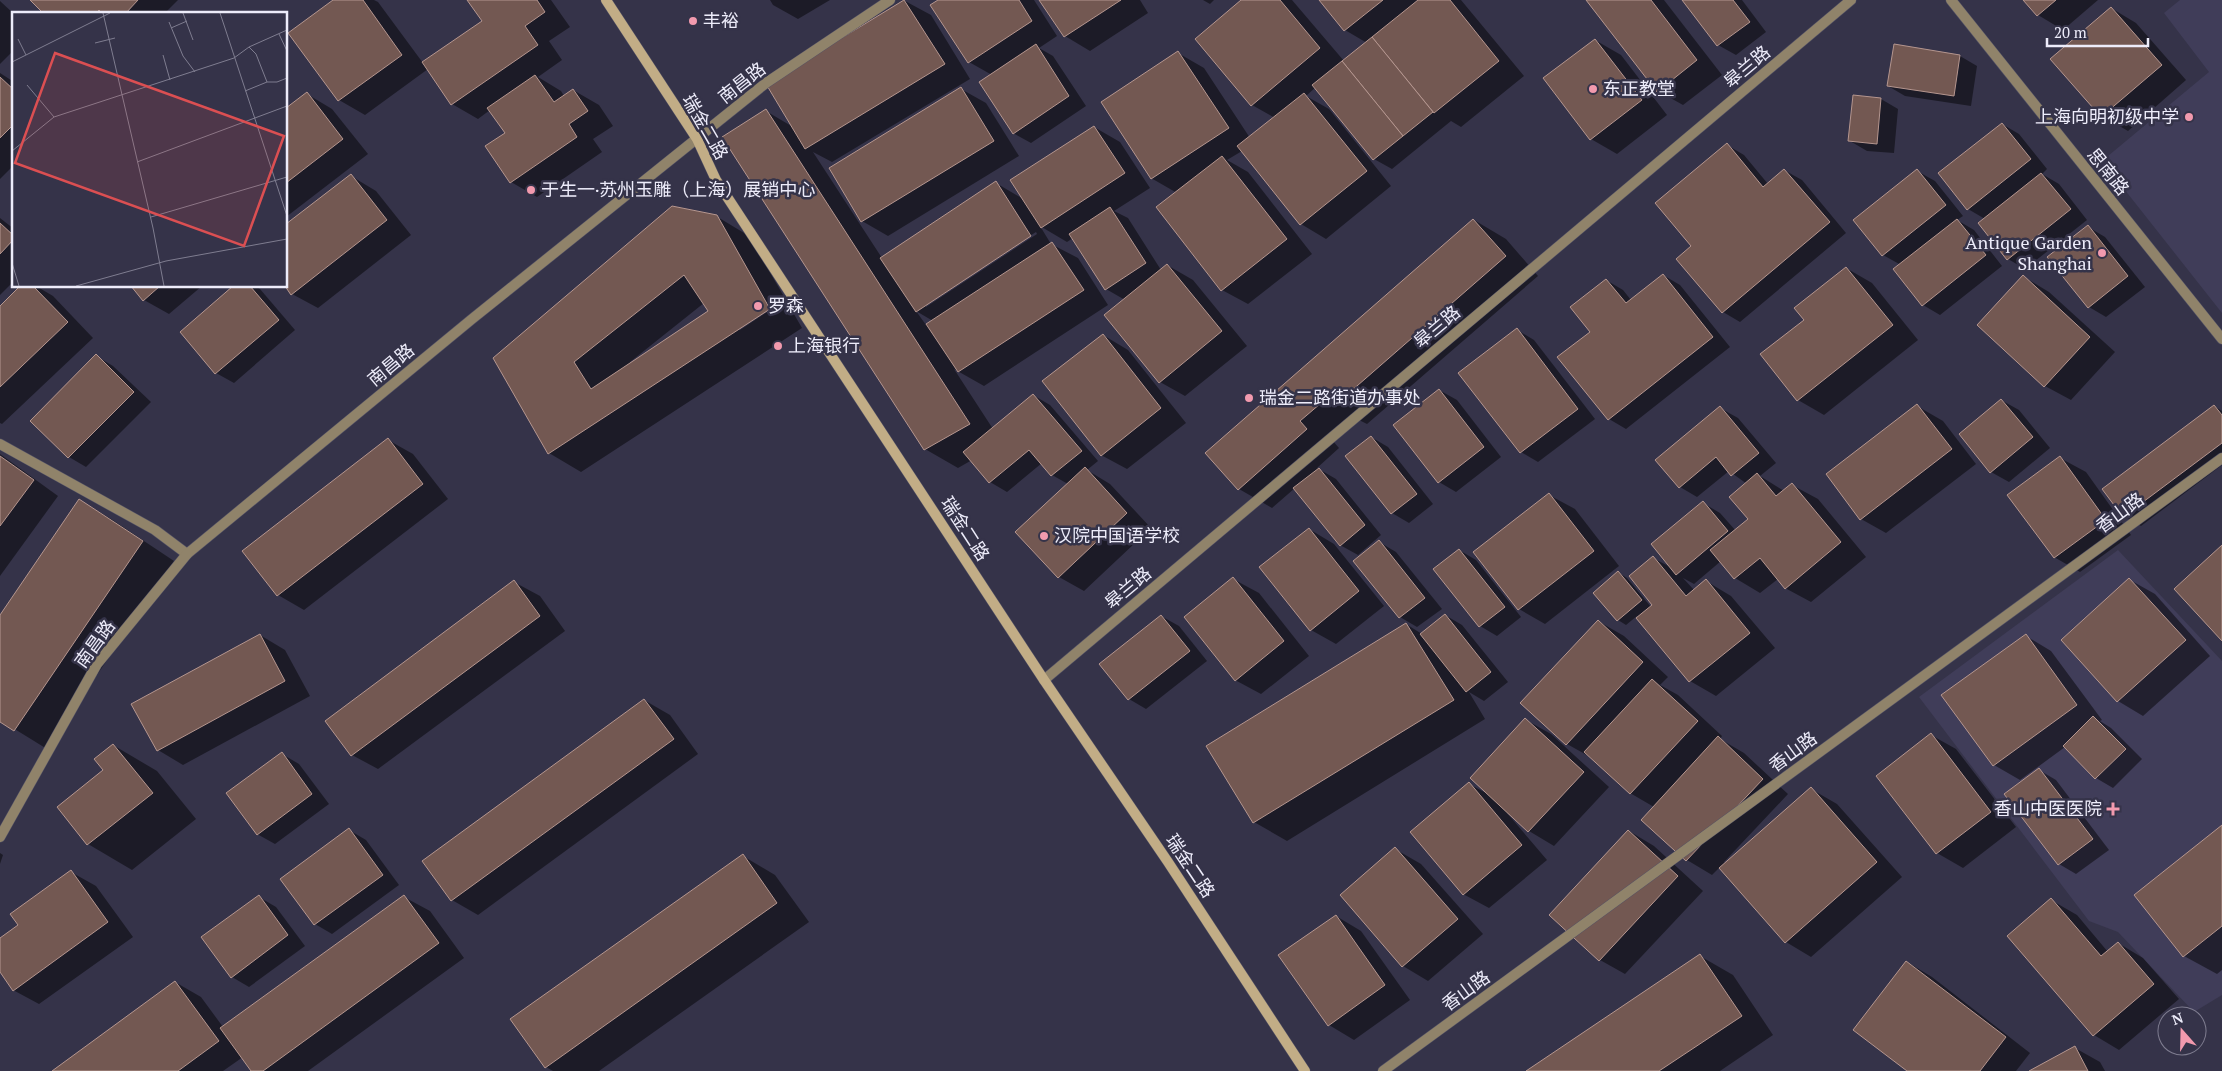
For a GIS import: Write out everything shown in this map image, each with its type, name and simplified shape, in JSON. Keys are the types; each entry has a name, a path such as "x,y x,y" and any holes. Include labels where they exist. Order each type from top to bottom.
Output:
{"main road":[{"name":"瑞金二路","path":"606,0 697,139 716,180 1044,680 1168,862 1305,1071"}],"street":[{"name":"南昌路","path":"0,837 97,664 187,554 472,319 766,83 890,0"},
{"name":"皋兰路","path":"1044,680 1851,0"},
{"name":"思南路","path":"1951,0 2222,339"},
{"path":"0,444 155,530 187,554"},
{"name":"香山路","path":"1383,1071 2222,458"}],"shaded area":[{"name":"上海向明初级中学","path":"2180,0 2222,0 2222,313 2102,161 2209,72 2164,13"},
{"name":"香山中医医院","path":"2118,550 2222,661 2222,995 2204,1006 2188,1006 2118,932 2089,921 1919,697"}],"building":[{"path":"30,0 138,0 127,12 101,12 99,10 97,12 42,12"},
{"path":"333,0 363,0 402,55 338,101 288,33"},
{"path":"467,0 537,0 545,12 525,26 538,45 451,105 422,62 482,21"},
{"path":"904,0 945,64 805,149 766,84"},
{"path":"938,0 1019,0 1032,21 968,63 930,5"},
{"path":"1039,0 1121,0 1064,37"},
{"path":"1241,0 1280,0 1320,48 1251,106 1195,39"},
{"path":"1319,0 1383,0 1344,31"},
{"path":"1418,0 1450,0 1499,61 1434,113 1372,37"},
{"path":"1586,0 1651,0 1697,60 1657,92"},
{"path":"1682,0 1733,0 1750,22 1717,46"},
{"path":"2023,0 2056,0 2037,16"},
{"path":"2111,7 2162,65 2101,117 2050,59"},
{"path":"1372,37 1433,112 1403,136 1342,61"},
{"name":"东正教堂","path":"1595,39 1642,100 1590,140 1543,78"},
{"path":"1036,44 1069,96 1013,134 979,82"},
{"path":"1894,44 1960,55 1954,96 1887,86"},
{"path":"1178,51 1229,128 1151,179 1101,102"},
{"path":"1342,61 1403,136 1373,160 1312,85"},
{"path":"535,75 554,102 573,89 588,111 569,124 577,137 510,183 485,146 505,133 487,108"},
{"path":"0,77 12,88 12,126 0,138"},
{"path":"961,87 994,141 861,222 829,168"},
{"path":"307,92 343,139 288,181 288,106"},
{"path":"1304,93 1367,171 1300,225 1237,146"},
{"path":"1853,95 1881,98 1877,144 1848,141"},
{"path":"766,109 970,424 924,450 722,137"},
{"path":"2002,123 2031,159 1967,210 1938,173"},
{"path":"1094,126 1125,173 1041,228 1010,180"},
{"path":"1727,143 1763,187 1784,169 1830,222 1722,313 1676,259 1691,246 1655,203"},
{"path":"1222,156 1287,239 1221,291 1156,207"},
{"path":"1917,169 1946,205 1882,256 1853,220"},
{"path":"2041,173 2071,209 2007,260 1978,223"},
{"path":"351,174 387,220 291,295 286,288 288,288 288,222"},
{"path":"996,181 1031,236 916,312 880,258"},
{"path":"672,206 717,215 770,309 548,454 493,358","holes":["684,275 708,311 591,389 574,362"]},
{"path":"1110,207 1146,263 1105,290 1069,234"},
{"path":"1473,219 1506,256 1334,406 1327,398 1300,421 1307,429 1238,490 1205,453"},
{"path":"1957,219 1986,255 1922,306 1893,269"},
{"path":"0,223 12,234 12,241 0,254"},
{"path":"2088,225 2128,276 2088,308 2047,257"},
{"path":"1052,242 1084,290 958,372 926,324"},
{"path":"1167,264 1222,331 1159,383 1104,315"},
{"path":"1846,267 1893,325 1797,401 1760,354 1804,320 1794,308"},
{"path":"1663,274 1713,337 1608,420 1557,357 1590,332 1570,307 1606,279 1626,303"},
{"path":"2023,275 2090,337 2044,387 1977,325"},
{"path":"18,288 35,288 68,322 0,387 0,306"},
{"path":"133,288 158,288 143,301"},
{"path":"231,288 252,288 279,320 215,374 180,332"},
{"path":"1517,328 1578,409 1520,453 1458,373"},
{"path":"1103,334 1161,408 1101,456 1042,381"},
{"path":"96,354 134,392 68,458 30,421"},
{"path":"1439,389 1484,447 1438,483 1393,425"},
{"path":"1033,394 1082,451 1051,476 1029,450 989,483 963,452"},
{"path":"2001,399 2033,437 1990,473 1959,434"},
{"path":"1917,404 1952,449 1860,520 1826,474"},
{"path":"2214,405 2222,415 2222,443 2123,517 2102,489"},
{"path":"1720,406 1759,453 1731,476 1716,457 1679,488 1655,460"},
{"path":"1371,436 1417,494 1391,514 1345,456"},
{"path":"388,438 423,484 277,596 242,551"},
{"path":"0,456 34,480 0,526"},
{"path":"2060,456 2106,520 2054,558 2007,495"},
{"path":"1085,467 1127,513 1058,578 1015,532"},
{"path":"1319,468 1365,525 1340,546 1293,488"},
{"path":"1757,473 1776,496 1792,483 1841,542 1785,589 1760,558 1734,579 1710,550 1748,519 1729,497"},
{"path":"1549,493 1594,551 1518,610 1473,552"},
{"path":"79,499 143,541 14,731 0,722 0,615"},
{"path":"1703,501 1728,531 1676,575 1651,544"},
{"path":"1309,528 1359,591 1310,631 1259,567"},
{"path":"1379,540 1425,598 1399,618 1353,561"},
{"path":"2222,545 2222,641 2174,589"},
{"path":"1459,549 1505,607 1479,627 1433,569"},
{"path":"1653,556 1686,596 1706,579 1750,633 1689,682 1636,618 1652,605 1629,576"},
{"path":"1618,571 1642,600 1617,621 1593,593"},
{"path":"1233,577 1284,641 1235,681 1184,617"},
{"path":"2129,578 2186,640 2117,702 2061,640"},
{"path":"514,580 540,616 351,756 325,721"},
{"path":"1445,614 1491,672 1466,692 1420,634"},
{"path":"1161,615 1190,651 1128,700 1099,664"},
{"path":"1598,620 1643,662 1566,745 1520,703"},
{"path":"1406,623 1454,700 1253,823 1206,746"},
{"path":"260,634 285,681 157,751 131,704"},
{"path":"2026,634 2077,705 1993,766 1941,695"},
{"path":"1652,679 1698,721 1630,794 1584,752"},
{"path":"644,699 674,739 451,901 422,861"},
{"path":"2093,716 2126,749 2095,779 2063,746"},
{"path":"1525,718 1584,772 1528,832 1470,778"},
{"path":"1931,733 1991,812 1936,854 1876,776"},
{"path":"1718,736 1763,779 1686,861 1641,820"},
{"path":"113,744 153,793 87,845 57,807 103,770 94,759"},
{"path":"282,752 312,794 257,835 226,793"},
{"path":"2039,768 2093,839 2058,865 2004,794"},
{"path":"1469,782 1522,845 1463,895 1410,832"},
{"path":"1811,787 1877,862 1785,943 1719,868"},
{"path":"2222,825 2222,926 2183,957 2134,895"},
{"path":"349,828 383,875 314,925 280,879"},
{"path":"1628,830 1678,876 1599,961 1549,915"},
{"path":"1395,847 1458,919 1402,967 1340,895"},
{"path":"743,854 777,903 545,1068 510,1019"},
{"path":"71,870 108,922 13,991 0,972 0,938 18,925 10,914"},
{"path":"259,895 288,935 231,978 201,937"},
{"path":"404,895 439,943 263,1071 251,1071 220,1028"},
{"path":"2051,898 2101,956 2118,942 2154,984 2093,1036 2007,936"},
{"path":"1336,915 1385,985 1328,1026 1278,955"},
{"path":"1700,954 1742,1016 1659,1071 1526,1071"},
{"path":"1906,961 2006,1037 1980,1071 1907,1071 1853,1030"},
{"path":"175,981 219,1041 178,1071 52,1071"},
{"path":"2075,1046 2088,1071 2029,1071"}],"place":[{"name":"丰裕","path":"693,21"},
{"name":"东正教堂","path":"1593,89"},
{"name":"上海向明初级中学","path":"2189,117"},
{"name":"于生一·苏州玉雕（上海）展销中心","path":"531,190"},
{"name":"Antique Garden Shanghai","path":"2102,253"},
{"name":"罗森","path":"758,306"},
{"name":"上海银行","path":"778,346"},
{"name":"瑞金二路街道办事处","path":"1249,398"},
{"name":"汉院中国语学校","path":"1044,536"},
{"name":"香山中医医院","path":"2113,809"}]}
